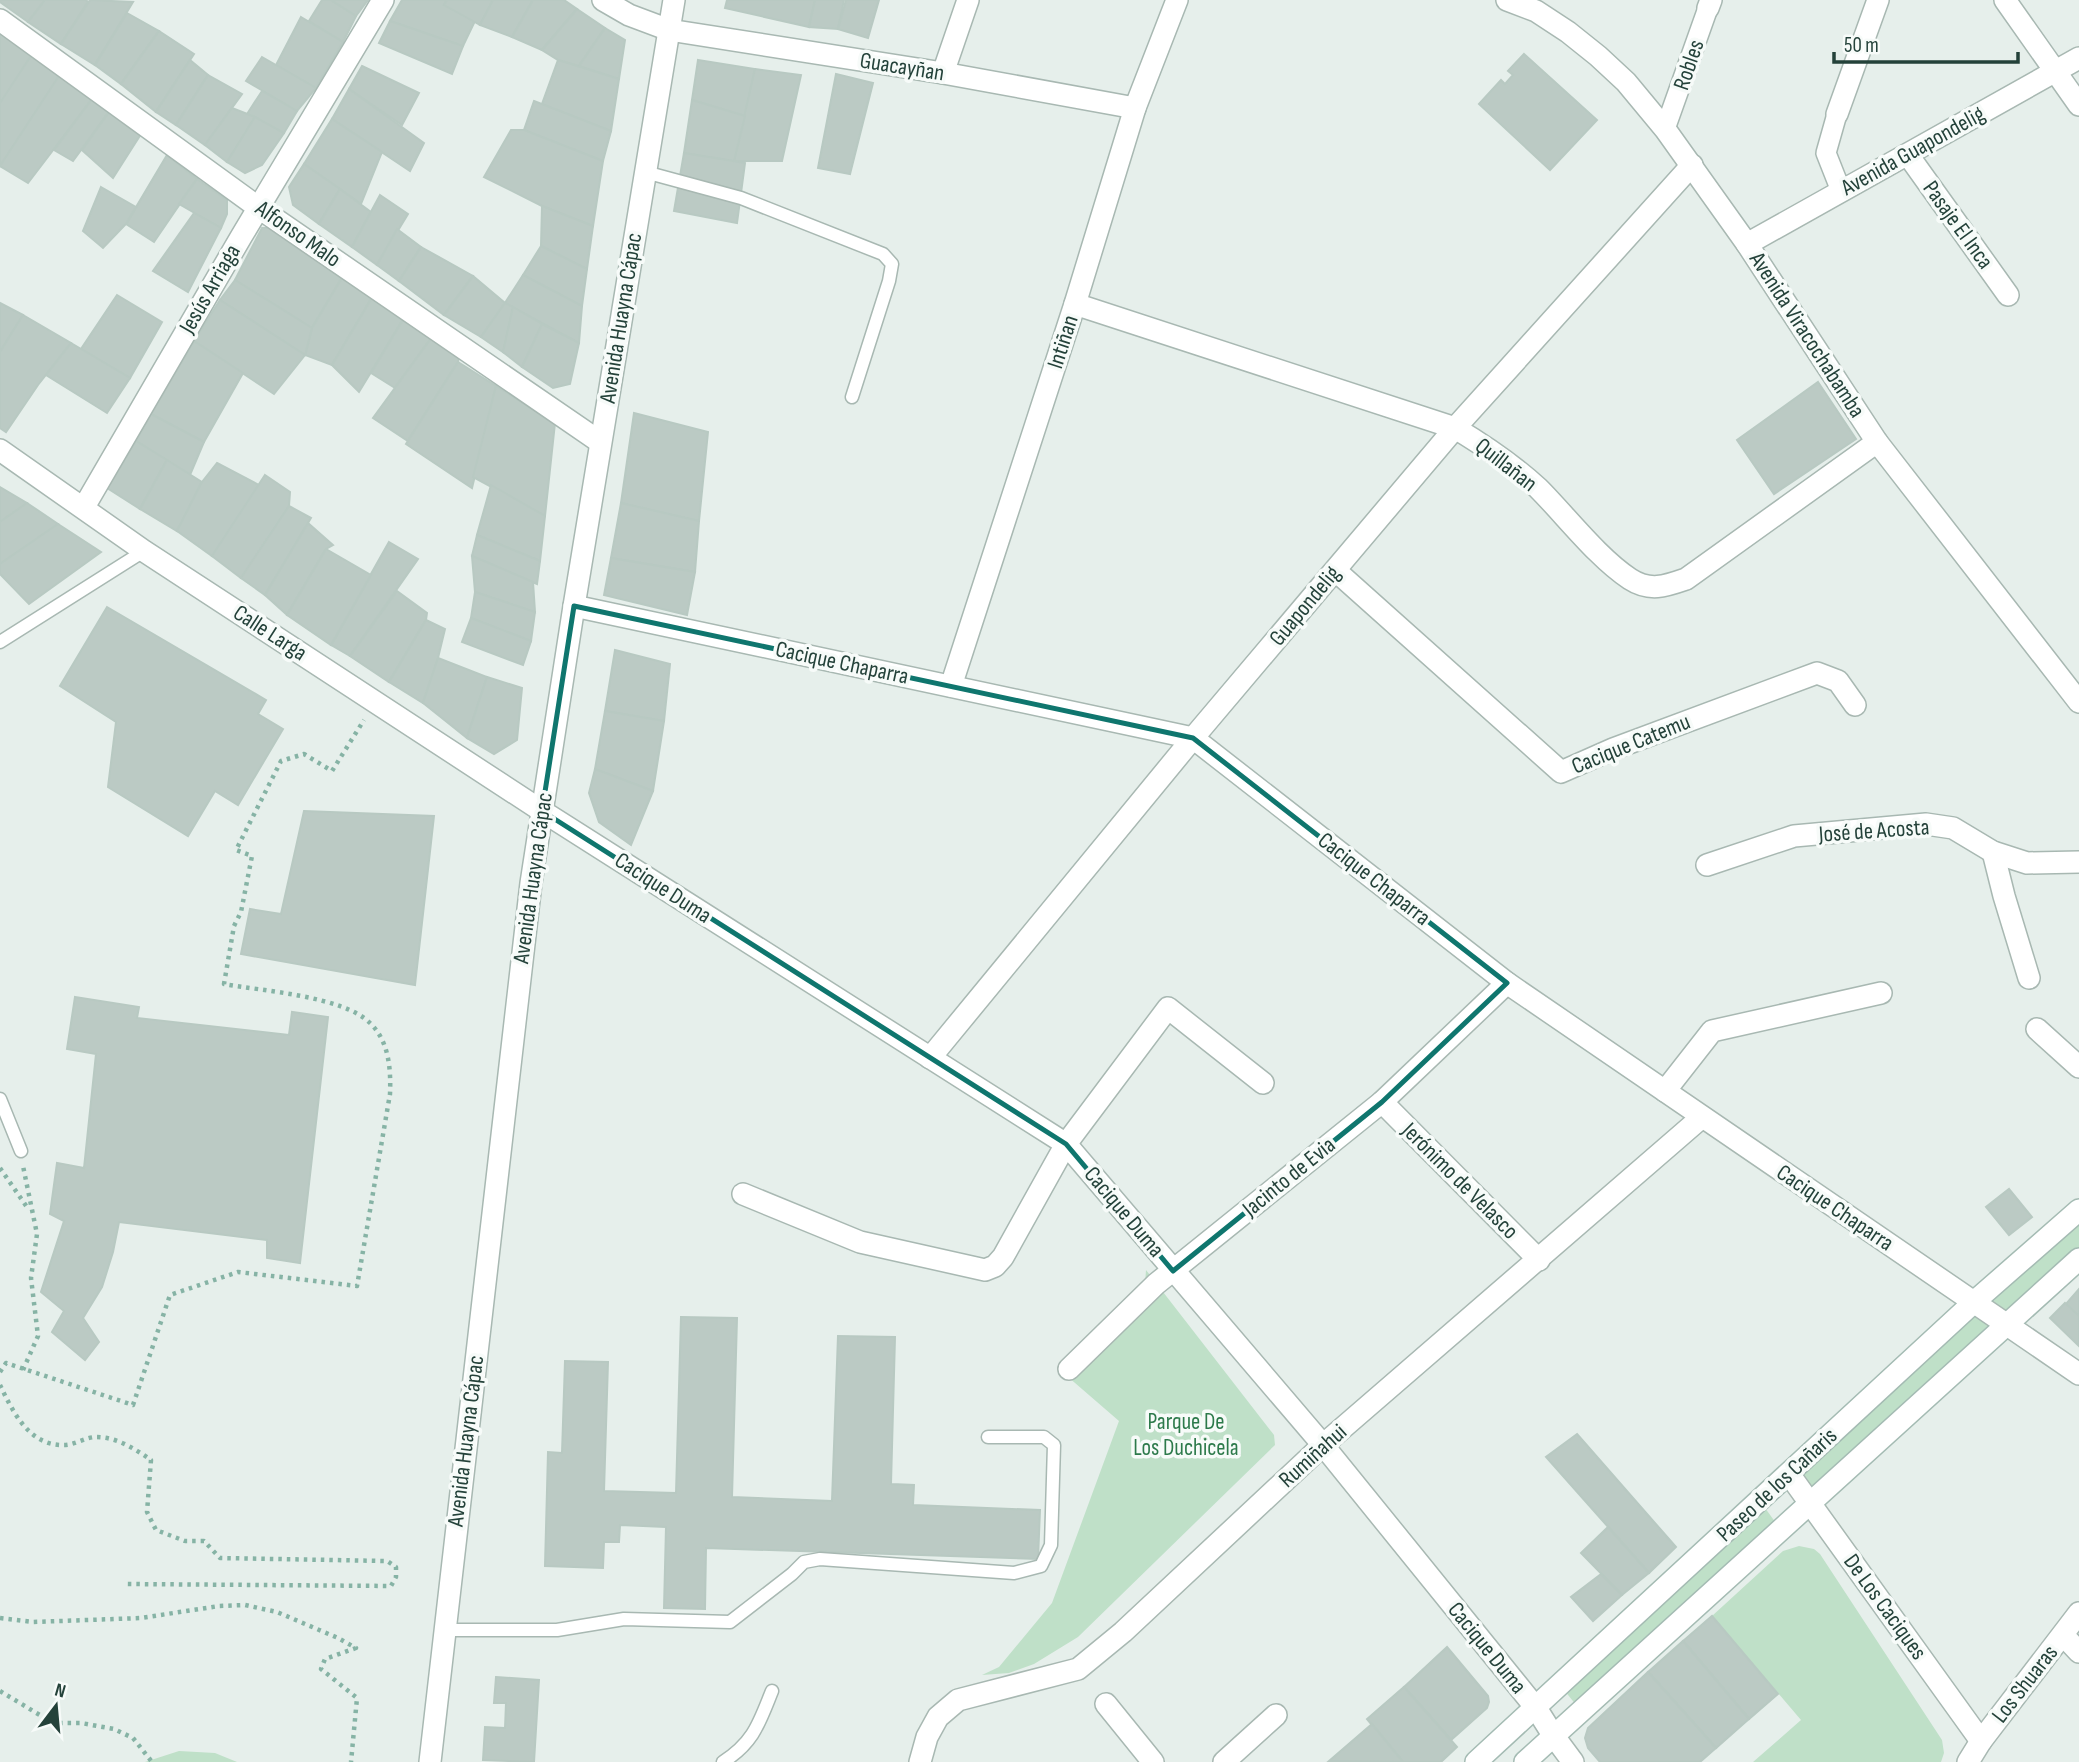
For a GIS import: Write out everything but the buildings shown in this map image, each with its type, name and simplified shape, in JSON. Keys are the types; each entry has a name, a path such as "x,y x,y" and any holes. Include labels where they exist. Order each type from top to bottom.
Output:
{"street":[{"name":"Jesús Arriaga","path":"84,507 383,0"},
{"name":"Guacayñan","path":"603,0 629,15 669,30 943,73 1135,108"},
{"name":"Avenida Huayna Cápac","path":"430,1762 524,936 573,606 674,0"},
{"path":"943,73 968,0"},
{"name":"Intiñan","path":"951,685 1075,304 1135,108 1177,0"},
{"name":"Avenida Viracochabamba","path":"1507,0 1538,5 1626,82 1692,165 1877,442 2079,702"},
{"path":"1840,191 1826,153 1837,114 1878,0"},
{"path":"2005,0 2079,105"},
{"name":"Robles","path":"1665,130 1710,4"},
{"name":"Alfonso Malo","path":"0,20 259,208 600,442"},
{"name":"Avenida Guapondelig","path":"1747,244 2079,58"},
{"name":"Pasaje El Inca","path":"1908,155 2008,295"},
{"name":"Guapondelig","path":"930,1058 1193,738 1455,428 1692,165"},
{"name":"Quillañan","path":"1075,304 1455,428 1496,453 1536,487 1604,556 1632,580 1659,588 1686,579 1877,442"},
{"name":"Calle Larga","path":"0,450 144,551 542,811"},
{"name":"Cacique Catemu","path":"1336,571 1561,772 1613,749 1817,673 1838,681 1855,705"},
{"name":"Cacique Chaparra","path":"573,606 1193,738 1507,983 2079,1374"},
{"name":"Cacique Duma","path":"542,811 1066,1144 1323,1445 1536,1708 1573,1762"},
{"name":"José de Acosta","path":"1707,865 1794,836 1926,824 1953,828 1993,852 2027,863 2079,862"},
{"path":"1993,852 2029,978"},
{"name":"Jacinto de Evia","path":"1069,1370 1173,1271 1382,1102 1507,983"},
{"path":"1665,1091 1712,1031 1881,993"},
{"path":"743,1194 860,1242 985,1270 995,1266 1003,1257 1066,1144 1168,1008 1263,1083"},
{"path":"2037,1029 2079,1067"},
{"name":"Jerónimo de Velasco","path":"1382,1102 1539,1260"},
{"name":"Rumiñahui","path":"920,1762 927,1737 938,1717 958,1700 1078,1669 1123,1632 1323,1445 1702,1116"},
{"name":"Paseo de los Cañaris","path":"1476,1762 1974,1302 2079,1210"},
{"name":"Paseo de los Cañaris","path":"1525,1762 2079,1259"},
{"name":"De Los Caciques","path":"1789,1474 1973,1753"},
{"name":"Los Shuaras","path":"1973,1753 2079,1613"},
{"path":"2063,1635 2079,1652"},
{"path":"1106,1704 1153,1762"},
{"path":"1224,1762 1276,1715"}],"lane":[{"path":"645,172 741,198 883,254 891,264 889,281 852,397"},
{"path":"0,642 144,551"},
{"path":"0,1099 21,1151"},
{"path":"445,1630 557,1630 624,1619 730,1622 804,1562 820,1559 1014,1573 1041,1566 1051,1545 1054,1445 1044,1437 988,1437"},
{"path":"723,1762 740,1751 755,1734 772,1691"}],"path":[{"path":"0,1372 6,1363 133,1405 170,1294 238,1272 357,1286 390,1094 391,1069 382,1039 369,1021 334,1003 224,984 234,926 240,912 252,856 236,850 281,761 304,754 331,771 376,702"},
{"path":"21,1151 37,1234 31,1278 38,1336 23,1370"},
{"path":"0,1168 32,1213"},
{"path":"0,1385 13,1410 33,1437 63,1445 96,1437 130,1445 151,1460 147,1512 156,1530 185,1541 204,1541 220,1558 387,1561 396,1567 397,1573 391,1586 127,1584"},
{"path":"0,1618 33,1622 141,1618 219,1606 245,1605 277,1612 356,1648 325,1659 321,1669 357,1698 351,1762"},
{"path":"0,1691 53,1723 81,1723 114,1729 133,1738 152,1762"}],"highlighted area":[{"path":"574,606 1193,738 1507,983 1382,1102 1173,1271 1066,1144 542,811"}],"green space":[{"path":"2079,1213 2079,1253 2005,1319 1979,1301"},
{"name":"Parque De Los Duchicela","path":"1146,1270 1274,1435 1275,1445 1078,1637 1034,1664 1009,1673 982,1675 999,1667 1052,1603 1119,1421 1060,1370 1145,1284"},
{"path":"1974,1302 2006,1324 1811,1504 1789,1474"},
{"path":"1760,1501 1781,1530 1581,1711 1560,1685"},
{"path":"1799,1546 1814,1549 1820,1554 1942,1740 1944,1753 1941,1762 1753,1762 1801,1720 1712,1616 1783,1551"},
{"path":"179,1751 215,1753 237,1762 145,1762"}]}
